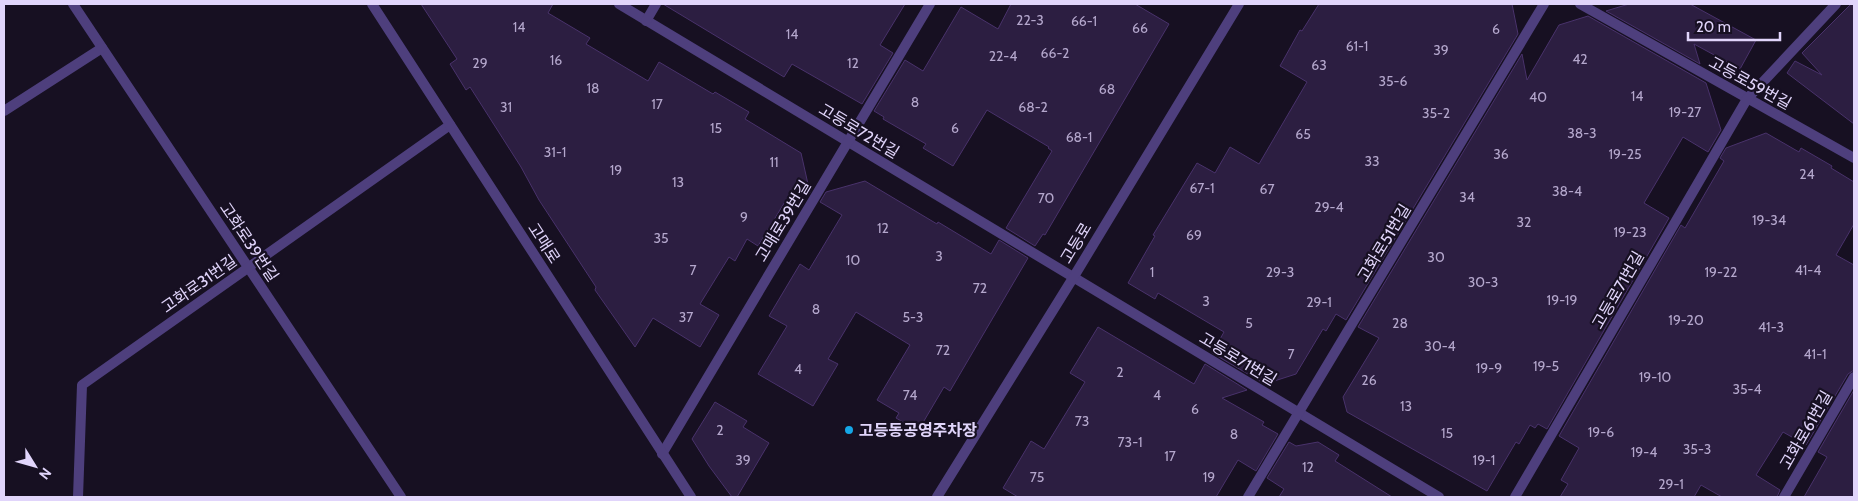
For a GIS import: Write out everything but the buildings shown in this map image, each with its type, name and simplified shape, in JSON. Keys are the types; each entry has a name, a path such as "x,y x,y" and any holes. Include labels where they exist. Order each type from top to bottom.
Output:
{"street":[{"name":"고화로39번길","path":"72,4 401,497"},
{"name":"고매로","path":"372,4 691,497"},
{"name":"고등로72번길","path":"619,4 1073,278"},
{"path":"646,21 656,4"},
{"name":"고매로39번길","path":"662,454 930,4"},
{"name":"고등로","path":"937,497 1073,278 1239,4"},
{"name":"고화로51번길","path":"1248,497 1544,4"},
{"name":"고등로59번길","path":"1580,4 1854,158"},
{"name":"고등로71번길","path":"1515,497 1747,99 1836,4"},
{"path":"4,110 102,48"},
{"name":"고화로31번길","path":"78,497 82,385 450,125"},
{"name":"고등로71번길","path":"1073,278 1439,497"},
{"name":"고화로61번길","path":"1784,497 1854,377"}],"place":[{"name":"고등동공영주차장","path":"849,430"}]}
